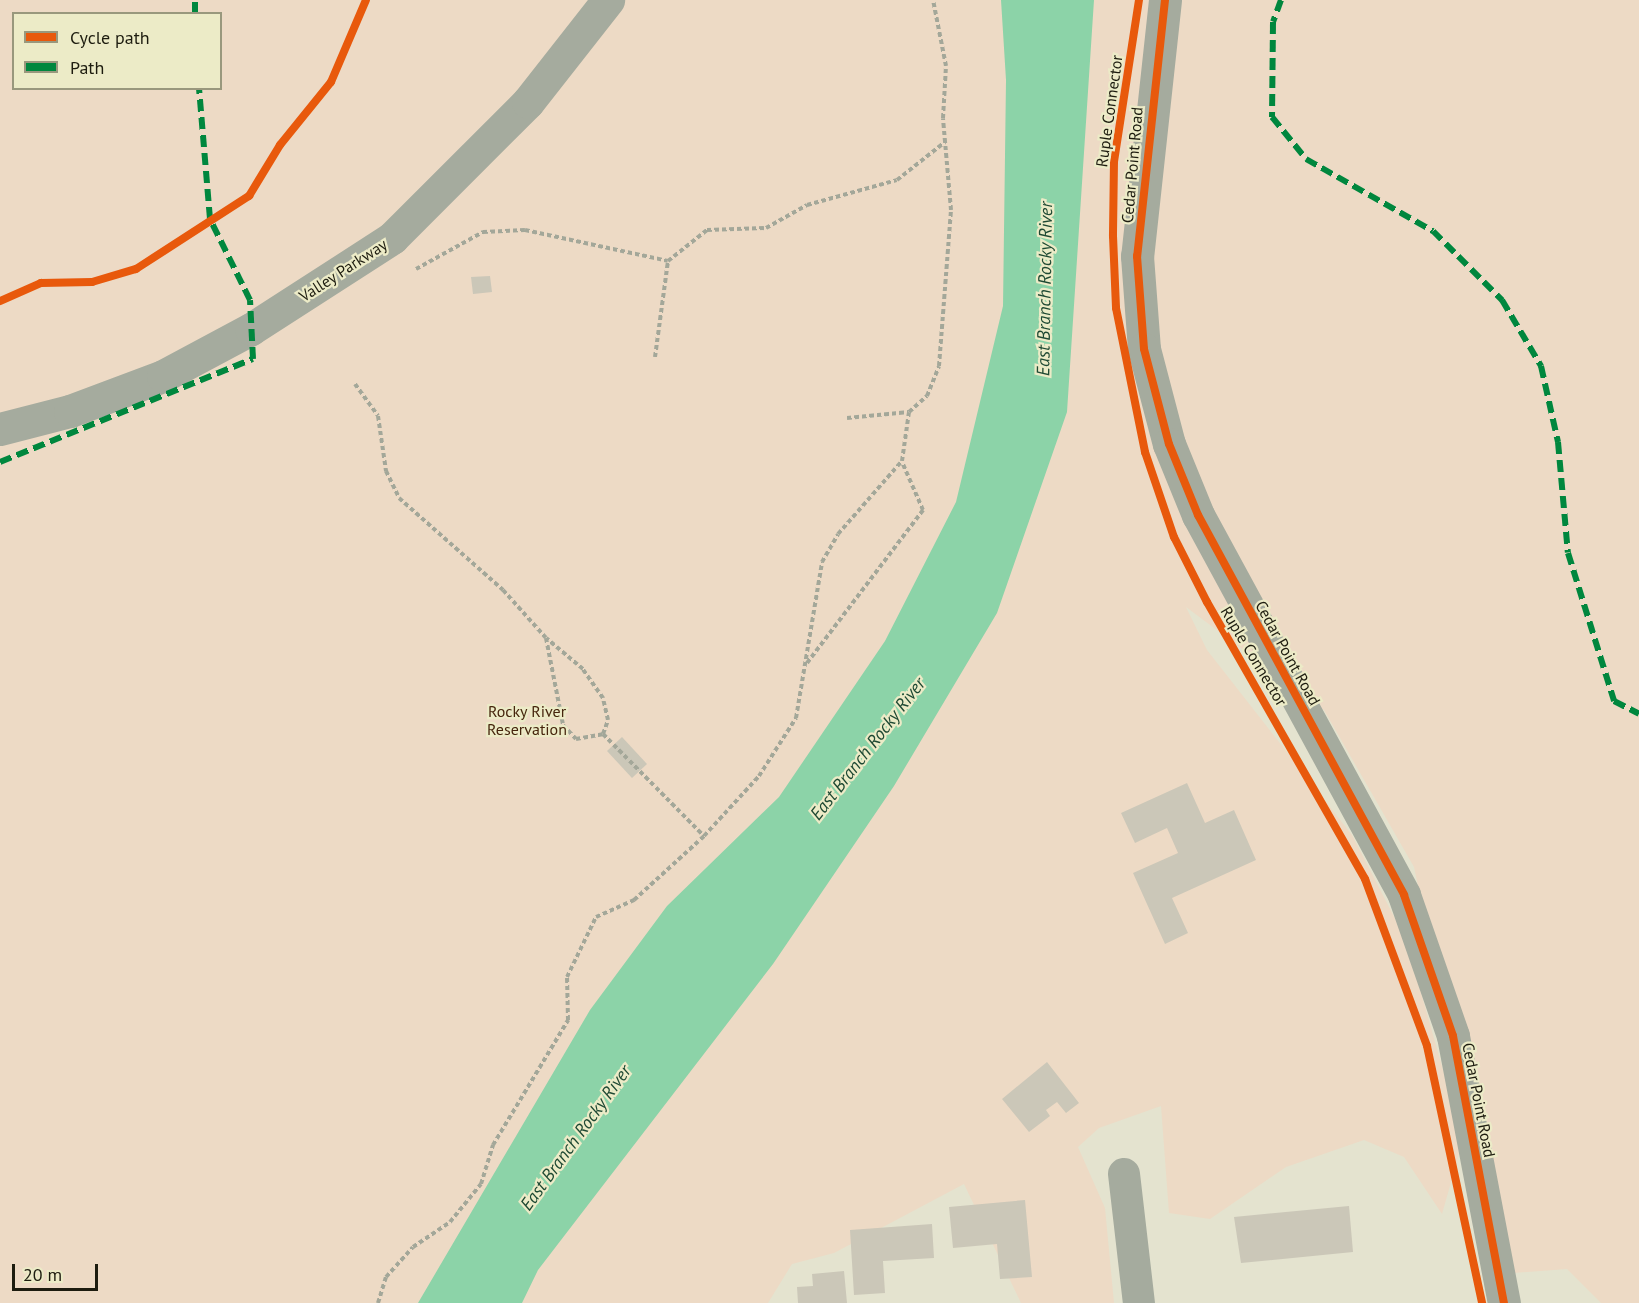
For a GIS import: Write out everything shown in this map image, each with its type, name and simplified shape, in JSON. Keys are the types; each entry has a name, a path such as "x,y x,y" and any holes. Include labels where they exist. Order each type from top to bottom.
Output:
{"street":[{"name":"Valley Parkway","path":"0,429 70,411 163,376 251,329 392,238 528,102 608,0"},
{"name":"Cedar Point Road","path":"1165,0 1137,256 1144,349 1169,444 1198,515 1404,895 1453,1036 1504,1303"},
{"path":"1124,1174 1139,1303"}],"path":[{"path":"847,418 909,412 927,396 939,366 951,210 945,142 946,66 933,0"},
{"path":"655,357 668,261 707,230 766,228 807,205 897,180 945,142"},
{"path":"416,269 483,232 525,230 668,261"},
{"path":"356,384 378,416 386,471 399,498 503,590 546,638 583,669 603,698 608,720 603,734"},
{"path":"805,665 923,510 902,461 909,412"},
{"path":"378,1303 386,1277 413,1246 450,1222 481,1184 493,1145 568,1020 567,977 596,917 634,900 704,836 759,776 796,718 822,562 838,534 902,461"},
{"path":"546,638 563,725 576,739 603,734"},
{"path":"603,734 704,836"}],"green space":[{"name":"Rocky River Reservation","path":"0,0 1639,0 1639,1303 1601,1303 1567,1269 1501,1274 1414,867 1324,710 1186,607 1207,650 1352,835 1406,940 1463,1140 1442,1214 1404,1157 1364,1140 1286,1167 1210,1219 1169,1213 1161,1106 1099,1128 1078,1147 1105,1208 1114,1303 1021,1303 964,1184 834,1253 792,1264 768,1303 0,1303"}],"water":[{"name":"East Branch Rocky River","path":"1001,0 1094,0 1067,412 997,613 894,786 773,964 538,1270 522,1303 418,1303 590,1010 667,906 779,797 885,641 956,502 1003,306 1006,80"}],"building":[{"path":"490,276 492,292 473,294 471,277"},
{"path":"622,737 647,764 632,778 607,751"},
{"path":"1187,783 1205,823 1234,810 1256,860 1172,898 1188,933 1165,944 1133,873 1178,853 1167,828 1135,843 1121,813"},
{"path":"1047,1062 1079,1103 1066,1113 1057,1102 1046,1110 1050,1116 1029,1132 1002,1099"},
{"path":"1025,1200 1032,1277 1000,1279 997,1244 953,1248 949,1207"},
{"path":"1349,1206 1353,1252 1241,1263 1234,1217"},
{"path":"932,1224 934,1258 883,1261 885,1293 854,1295 850,1230"},
{"path":"844,1271 847,1303 798,1303 797,1287 813,1286 812,1274"}],"marked path":[{"path":"195,0 195,12"},
{"path":"1281,0 1273,22 1272,117 1306,159 1433,231 1502,300 1541,366 1558,442 1568,553 1614,701 1639,714"},
{"path":"0,462 253,359 250,300 210,219 199,90"}],"cycle path":[{"path":"0,301 41,283 92,282 136,269 249,196 280,145 331,82 366,0"},
{"name":"Ruple Connector","path":"1139,0 1114,161 1113,236 1116,308 1145,452 1174,537 1207,602 1365,879 1427,1046 1482,1303"},
{"name":"Ruple Connector","path":"1165,0 1137,256 1144,349 1169,444 1198,515 1404,895 1453,1036 1504,1303"}]}
